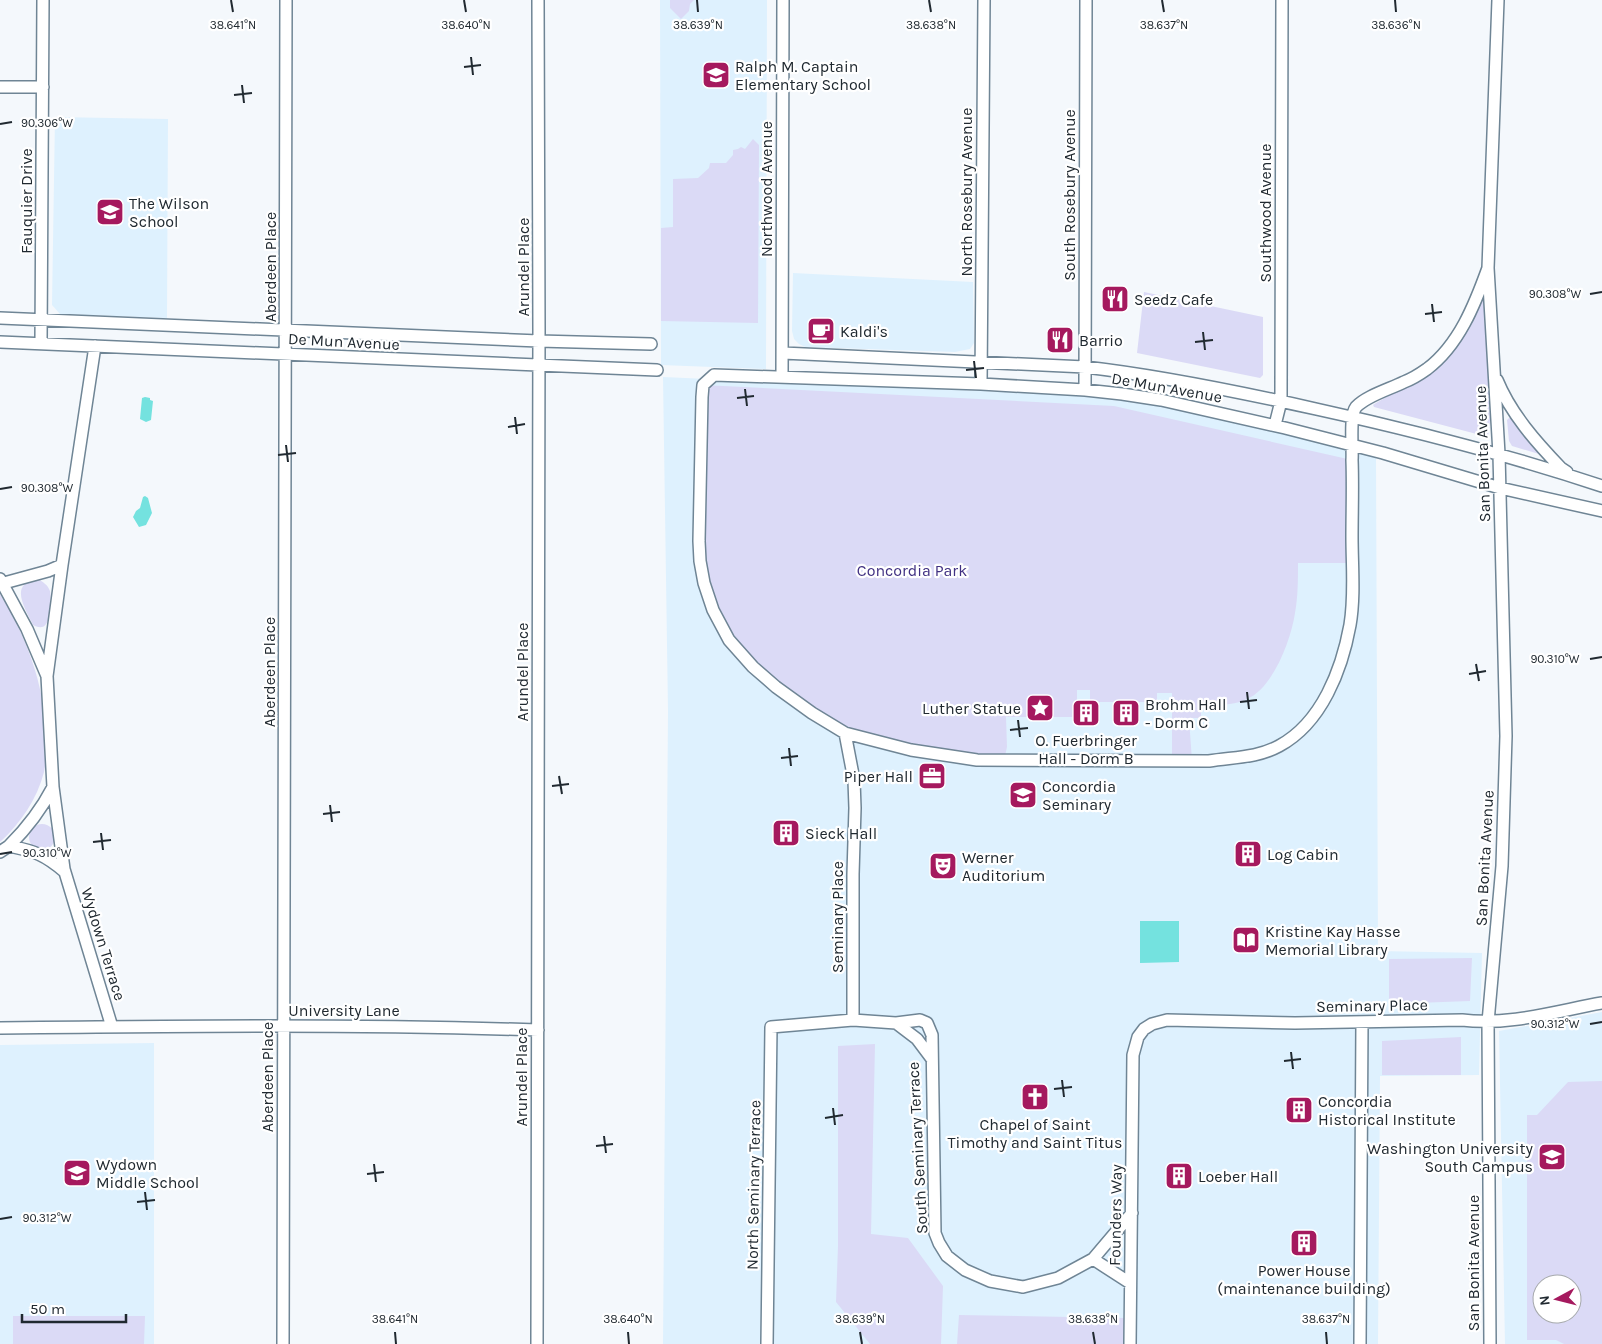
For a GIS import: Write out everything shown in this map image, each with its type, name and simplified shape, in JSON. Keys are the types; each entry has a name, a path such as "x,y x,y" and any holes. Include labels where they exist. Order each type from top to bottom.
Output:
{"street":[{"name":"Fauquier Drive","path":"41,343 44,0"},
{"name":"Aberdeen Place","path":"283,1344 286,0"},
{"name":"Arundel Place","path":"537,1344 538,0"},
{"name":"Northwood Avenue","path":"782,377 783,0"},
{"name":"North Rosebury Avenue","path":"981,384 984,0"},
{"name":"South Rosebury Avenue","path":"1085,390 1086,0"},
{"name":"Southwood Avenue","path":"1275,425 1281,401 1282,0"},
{"name":"San Bonita Avenue","path":"1490,1344 1488,1022 1502,866 1506,736 1499,454 1488,268 1498,0"},
{"path":"0,87 43,87"},
{"name":"San Bonita Avenue","path":"1352,417 1355,408 1365,401 1427,369 1445,352 1457,336 1477,297 1488,268"},
{"name":"De Mun Avenue","path":"0,318 286,331 651,344"},
{"name":"De Mun Avenue","path":"0,342 657,370"},
{"name":"Wydown Terrace","path":"95,346 47,676 53,787 65,872 112,1027"},
{"name":"De Mun Avenue","path":"782,353 1085,367 1197,383 1352,417 1499,454 1602,486"},
{"name":"San Bonita Avenue","path":"1494,373 1502,393 1530,433 1561,468 1573,476"},
{"name":"De Mun Avenue","path":"845,733 812,713 776,687 753,667 729,640 713,610 704,583 699,541 703,385 714,375 981,384 1085,390 1161,400 1275,425 1383,453 1500,488 1602,511"},
{"path":"845,733 912,750 977,760 1209,761 1246,758 1280,746 1295,735 1319,708 1335,680 1345,647 1352,601 1352,417"},
{"name":"Wydown Terrace","path":"47,676 27,629 2,581 48,571 62,565"},
{"name":"Seminary Place","path":"845,733 854,780 853,1020"},
{"name":"Wydown Terrace","path":"4,849 31,822 42,808 53,787"},
{"name":"Wydown Terrace","path":"4,849 30,850 49,858 65,872"},
{"name":"Seminary Place","path":"1144,1029 1159,1022 1182,1020 1294,1023 1459,1020 1488,1022 1602,1003"},
{"path":"853,1020 896,1023 920,1020 927,1023 933,1042 932,1059"},
{"name":"North Seminary Terrace","path":"767,1344 770,1027 853,1020"},
{"path":"1360,1344 1362,1022"},
{"name":"South Seminary Terrace","path":"896,1023 918,1039 932,1059 935,1233 947,1256 965,1270 990,1281 1023,1287 1058,1278 1093,1259 1132,1213"},
{"name":"University Lane","path":"0,1028 284,1026 538,1030"},
{"name":"Founders Way","path":"1130,1344 1133,1055 1138,1037 1144,1029"},
{"path":"1093,1259 1130,1283"}],"shaded area":[{"path":"660,0 767,0 766,369 661,365"},
{"name":"The Wilson School","path":"55,117 168,119 167,318 60,314 52,305"},
{"path":"793,273 973,282 974,343 970,349 955,352 805,347 794,339 792,331"},
{"name":"Concordia Seminary","path":"663,377 1072,395 1118,400 1178,409 1376,456 1378,951 1482,953 1479,1075 1380,1076 1378,1344 663,1344 668,711"},
{"name":"Washington University South Campus","path":"1602,1012 1602,1344 1505,1344 1499,1031"},
{"name":"Wydown Middle School","path":"154,1043 154,1344 0,1344 0,1045"}],"green space":[{"path":"670,0 694,0 690,4 689,11 681,19 670,8"},
{"path":"753,139 759,145 758,323 661,321 661,228 673,227 673,179 698,178 709,168 710,163 726,163 733,155 733,150 741,147 745,149"},
{"path":"1486,284 1490,420 1488,437 1374,407 1373,405 1376,403 1426,374"},
{"path":"1144,292 1263,317 1263,375 1260,378 1137,353"},
{"name":"Concordia Park","path":"703,385 1114,406 1352,460 1352,563 1298,563 1297,595 1293,624 1285,649 1273,674 1265,685 1247,699 1225,705 1201,705 1201,718 1189,718 1192,761 1172,761 1172,693 1157,693 1157,700 1154,700 1154,702 1090,702 1090,690 1077,690 1077,717 1006,717 1007,747 1004,760 861,736 812,713 729,640 704,583"},
{"path":"1509,418 1545,455 1512,446 1509,441 1507,420"},
{"path":"38,579 47,585 50,593 48,620 45,626 42,627 33,625 21,597 23,585"},
{"path":"0,594 18,626 37,678 45,715 46,762 41,782 33,801 15,827 0,842"},
{"path":"42,824 51,828 55,837 51,846 42,850 33,846 29,837 33,828"},
{"path":"1472,958 1470,1001 1389,1004 1389,959"},
{"path":"1461,1037 1461,1075 1382,1075 1382,1041"},
{"path":"875,1044 871,1234 908,1238 943,1286 941,1344 870,1344 836,1302 838,1246 838,1046"},
{"path":"1602,1081 1602,1344 1564,1344 1556,1340 1527,1340 1527,1115 1537,1115 1568,1082"},
{"path":"959,1315 1126,1318 1126,1344 957,1344"},
{"path":"13,1316 145,1316 144,1344 13,1344"}],"water":[{"path":"145,397 153,401 151,420 146,422 140,419 142,398"},
{"path":"145,496 148,498 152,513 146,525 139,527 133,517 140,508"},
{"path":"1140,921 1179,921 1179,962 1140,963"}],"place":[{"name":"Ralph M. Captain Elementary School","path":"716,75"},
{"name":"The Wilson School","path":"110,212"},
{"name":"Seedz Cafe","path":"1115,299"},
{"name":"Kaldi's","path":"821,331"},
{"name":"Barrio","path":"1060,340"},
{"name":"Luther Statue","path":"1040,708"},
{"name":"O. Fuerbringer Hall - Dorm B","path":"1086,713"},
{"name":"Brohm Hall - Dorm C","path":"1126,713"},
{"name":"Piper Hall","path":"932,776"},
{"name":"Concordia Seminary","path":"1023,795"},
{"name":"Sieck Hall","path":"786,833"},
{"name":"Log Cabin","path":"1248,854"},
{"name":"Werner Auditorium","path":"943,866"},
{"name":"Kristine Kay Hasse Memorial Library","path":"1246,940"},
{"name":"Chapel of Saint Timothy and Saint Titus","path":"1035,1097"},
{"name":"Concordia Historical Institute","path":"1299,1110"},
{"name":"Washington University South Campus","path":"1552,1157"},
{"name":"Wydown Middle School","path":"77,1173"},
{"name":"Loeber Hall","path":"1179,1176"},
{"name":"Power House (maintenance building)","path":"1304,1243"}]}
